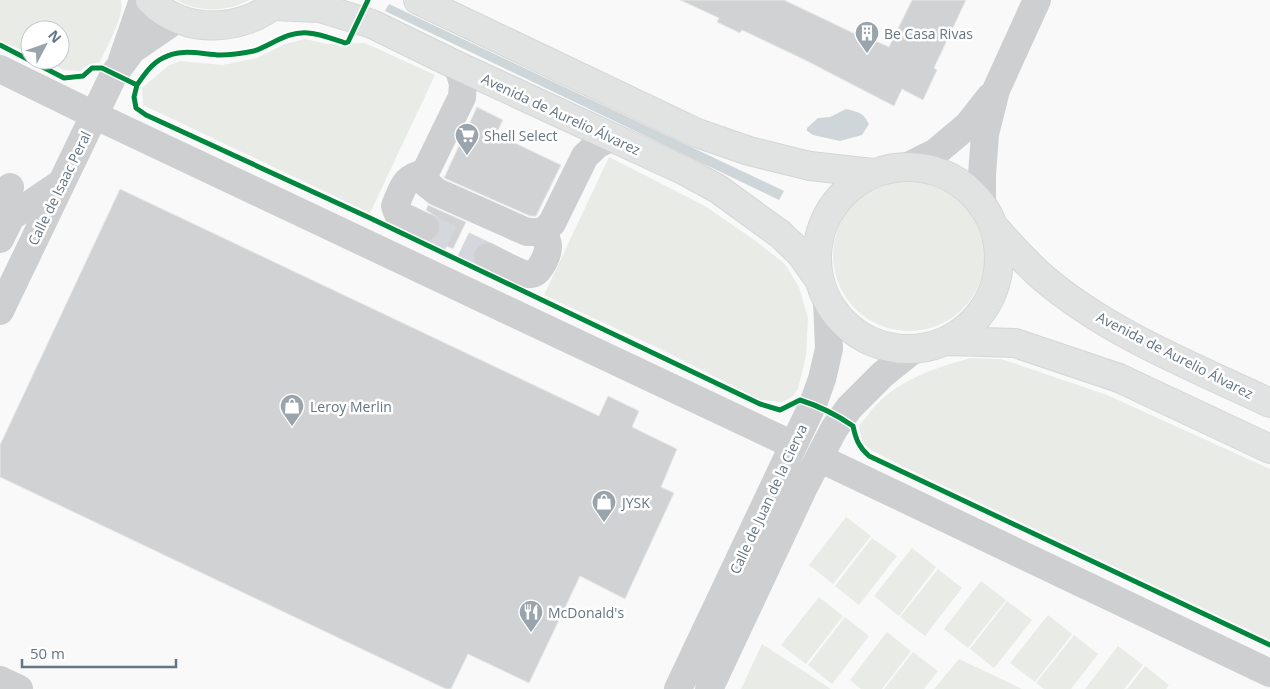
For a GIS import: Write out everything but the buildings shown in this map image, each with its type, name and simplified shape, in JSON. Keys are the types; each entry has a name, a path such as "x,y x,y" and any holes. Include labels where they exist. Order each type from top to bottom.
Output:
{"main road":[{"path":"150,0 177,19 202,26 227,26 251,19 276,3"},
{"path":"418,0 697,133 749,151 810,166 873,173 908,166"},
{"name":"Avenida de Aurelio Álvarez","path":"276,3 320,8 360,19 685,171 718,189 780,234 800,253 844,324 869,341 913,350"},
{"name":"Avenida de Aurelio Álvarez","path":"908,166 952,178 969,190 1017,254 1042,277 1089,312 1136,339 1270,403"},
{"path":"823,290 817,252 823,221 837,199 848,188 873,173"},
{"path":"948,341 971,325 990,299 1000,257 988,216"},
{"path":"913,350 948,341 1015,343 1111,375 1270,449"}],"street":[{"name":"Calle de Isaac Peral","path":"120,66 143,0"},
{"path":"988,216 982,174 985,134 996,90 1037,0"},
{"name":"Calle de Isaac Peral","path":"0,311 111,79 132,50 177,19"},
{"path":"458,66 463,84 462,97 426,173 427,184 436,192 527,232 543,232 552,223 586,156 598,144 611,138"},
{"path":"0,69 793,445"},
{"path":"908,166 936,152 968,125 996,90"},
{"path":"425,226 398,214 395,206 403,186 413,176 426,173"},
{"path":"0,239 11,217 61,183"},
{"path":"488,257 525,274 533,274 540,270 549,251 548,241 543,232"},
{"name":"Calle de Juan de la Cierva","path":"678,689 813,404 822,379 829,349 823,290"},
{"name":"Calle de Juan de la Cierva","path":"709,689 834,429 849,408 883,374 913,350"},
{"path":"819,458 1270,673"},
{"path":"0,680 19,689"}],"shaded area":[{"path":"0,0 121,0 122,7 118,22 100,62 89,64 80,71 64,70 70,70 70,20 20,20 20,49 0,40"},
{"path":"177,0 249,0 223,9 203,9"},
{"path":"389,4 784,191 779,200 385,11"},
{"path":"305,39 327,44 365,43 435,75 370,213 143,105 142,88 168,66 180,61 222,65 257,58 285,44"},
{"path":"846,109 860,113 867,120 869,124 862,135 840,141 813,135 807,131 807,128 818,118 830,117"},
{"path":"609,157 705,206 785,264 799,287 808,318 806,356 798,389 792,397 782,402 761,400 658,348 544,295"},
{"path":"909,179 938,185 951,192 962,202 972,213 979,226 985,255 979,284 972,297 962,308 951,318 938,325 909,331 880,325 867,318 856,308 846,297 839,284 833,255 839,226 846,213 856,202 867,192 880,185"},
{"path":"970,358 1001,359 1107,395 1270,469 1270,640 904,467 869,449 862,441 859,426 874,407 886,396 920,375"},
{"path":"846,517 871,536 833,584 809,565"},
{"path":"872,538 897,556 859,605 835,586"},
{"path":"912,548 936,567 899,616 874,596"},
{"path":"938,569 962,588 925,636 900,617"},
{"path":"981,581 1006,600 968,648 944,629"},
{"path":"819,597 843,616 806,664 781,645"},
{"path":"1007,601 1032,620 994,668 970,649"},
{"path":"1048,615 1072,634 1035,682 1010,663"},
{"path":"845,617 869,636 832,684 808,665"},
{"path":"887,632 911,651 882,689 861,689 850,680"},
{"path":"1074,635 1098,654 1071,689 1044,689 1036,683"},
{"path":"762,644 831,689 741,689"},
{"path":"1118,646 1143,665 1124,689 1085,689"},
{"path":"913,652 938,671 924,689 884,689"},
{"path":"959,659 1022,689 934,689"},
{"path":"1145,666 1169,685 1166,689 1127,689"}],"tunnel":[{"path":"425,227 488,257"}],"cycle path":[{"path":"137,85 155,63 177,53 191,52 220,55 254,51 286,36 300,33 318,34 345,43 348,42 368,0"},
{"path":"0,45 64,78 83,76 92,68 102,68 137,85 134,97 136,108 146,115 370,218 760,404 780,410 800,400 828,411 853,426 858,443 869,456 1270,645"}],"place":[{"name":"Be Casa Rivas","path":"867,54"},
{"name":"Shell Select","path":"467,156"},
{"name":"Leroy Merlin","path":"292,427"},
{"name":"JYSK","path":"604,523"},
{"name":"McDonald's","path":"531,633"}]}
